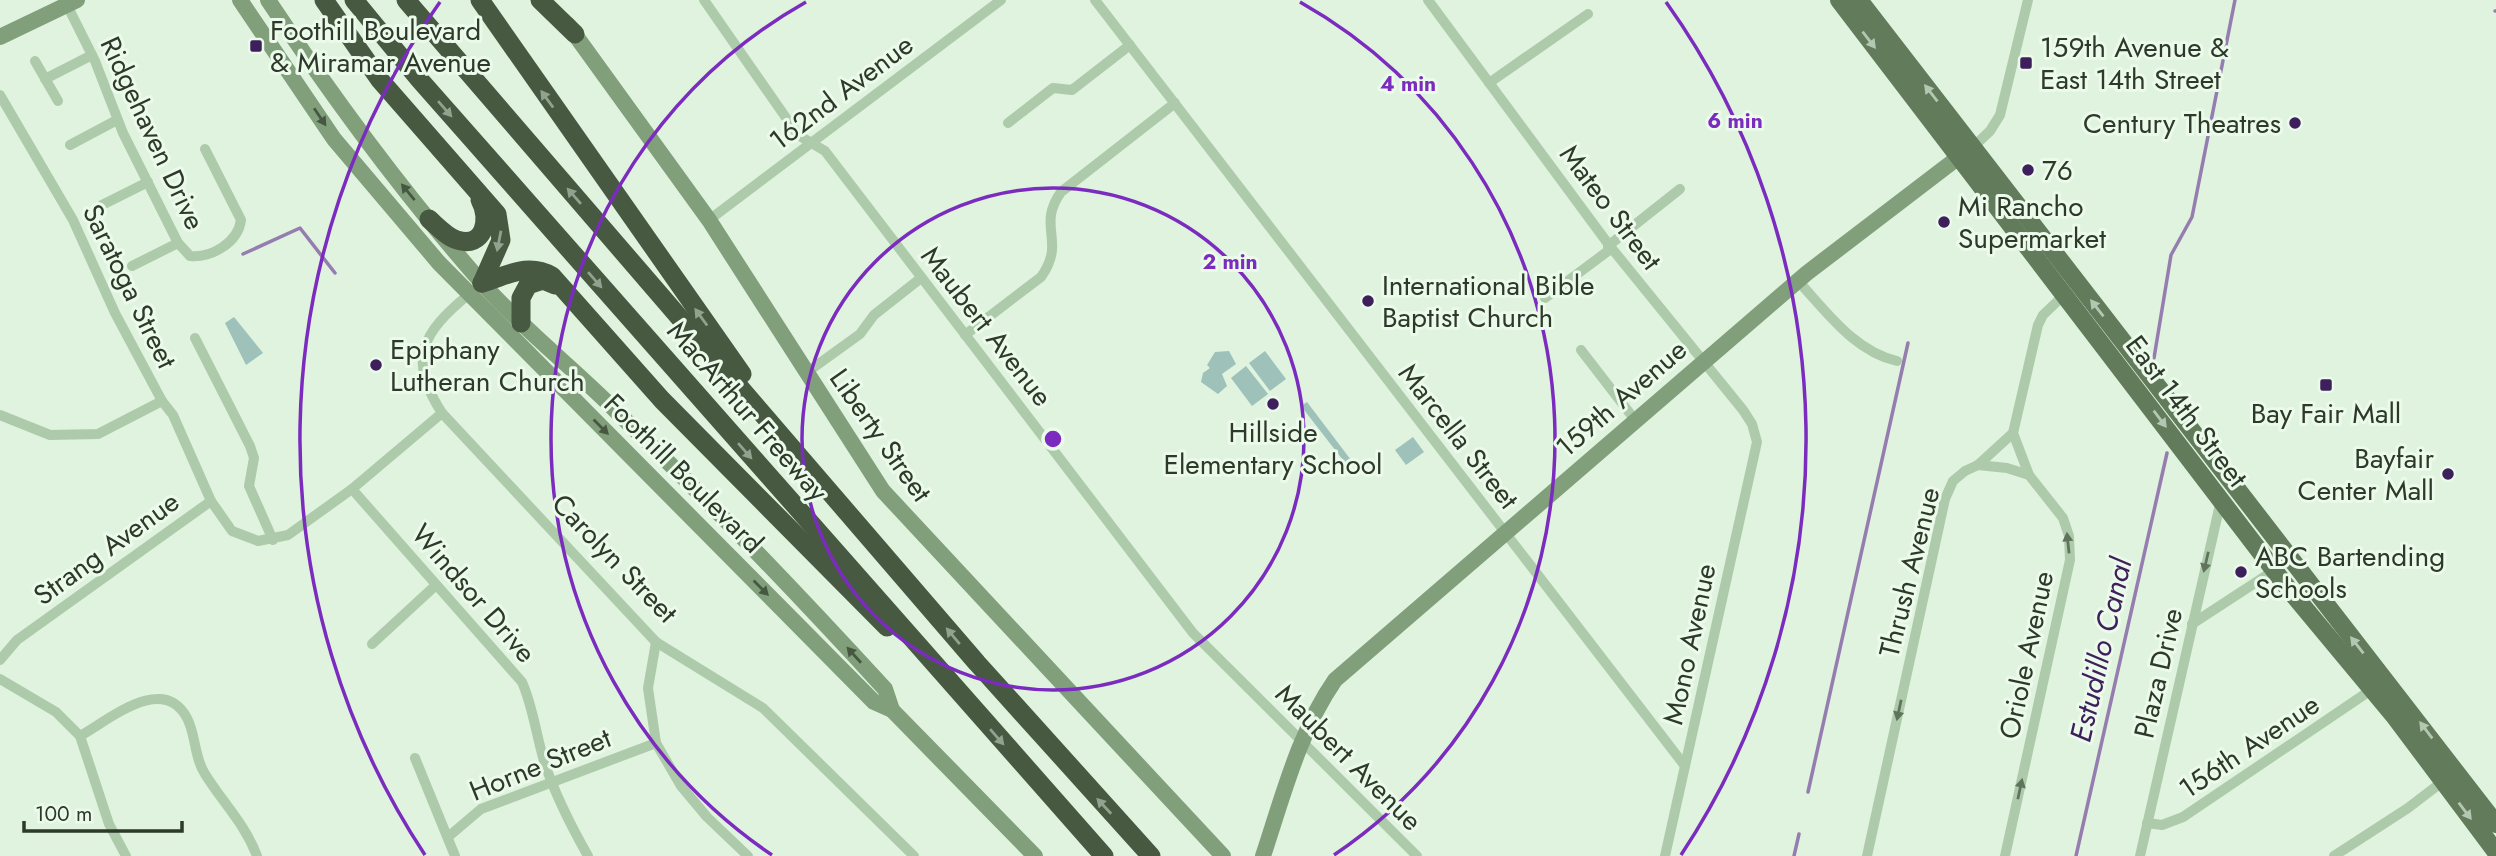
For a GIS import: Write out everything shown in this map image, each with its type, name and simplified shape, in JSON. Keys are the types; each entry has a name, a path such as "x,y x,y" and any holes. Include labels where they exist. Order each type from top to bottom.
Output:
{"highway":[{"path":"324,0 370,67 482,203 487,218 484,232 471,240 454,240 429,219"},
{"name":"MacArthur Freeway","path":"354,0 428,89 1104,856"},
{"name":"MacArthur Freeway","path":"406,0 985,673 1151,856"},
{"path":"480,0 521,63 742,373 747,396"},
{"path":"491,0 493,11 521,63"},
{"path":"540,0 575,34"},
{"path":"454,166 492,206 500,222 498,249 475,289"},
{"path":"475,289 520,269 543,271 579,304 710,450 864,607 952,686"},
{"path":"521,323 521,298 528,285 535,280 552,283 579,304"}],"main road":[{"name":"East 14th Street","path":"1839,0 1966,152 2293,561 2496,824"},
{"name":"East 14th Street","path":"1859,0 2065,294 2221,500 2496,852"}],"street":[{"name":"Foothill Boulevard","path":"240,0 344,152 874,702 892,710 1035,856"},
{"name":"Foothill Boulevard","path":"268,0 311,65 429,219 475,289 521,323 615,410 794,590 885,689 892,710"},
{"name":"Liberty Street","path":"550,0 709,220 866,467 900,512 1223,856"},
{"name":"Maubert Avenue","path":"704,0 798,135 825,151 1193,633 1417,856"},
{"name":"162nd Avenue","path":"709,220 1001,0"},
{"name":"Marcella Street","path":"1095,0 1685,766"},
{"name":"Mateo Street","path":"1428,0 1609,245 1752,424 1757,442"},
{"name":"159th Avenue","path":"1263,856 1302,742 1321,699 1335,680 1798,281 1990,131 2000,115 2028,0"},
{"path":"0,37 72,2"},
{"name":"Ridgehaven Drive","path":"72,2 117,120 178,243 190,256 201,257 233,240 240,230 241,220 205,149"},
{"path":"1489,83 1588,14"},
{"path":"1008,123 1053,88 1072,90 1130,45"},
{"path":"45,79 92,55"},
{"path":"35,61 58,101"},
{"path":"291,76 311,65"},
{"name":"Saratoga Street","path":"0,95 73,220 115,313 162,401 173,415 211,501"},
{"path":"965,335 1041,277 1051,264 1055,251 1049,216 1052,204 1060,192 1175,103"},
{"path":"70,145 117,120"},
{"path":"102,205 148,182"},
{"path":"1545,298 1608,251 1609,245 1680,189"},
{"path":"132,266 178,243"},
{"path":"806,373 860,334 874,315 922,278"},
{"path":"1798,281 1856,342 1876,355 1897,360"},
{"name":"Carolyn Street","path":"475,289 434,325 424,346 425,380 429,393 442,413 656,642 763,708 914,856"},
{"path":"2013,433 2038,325 2043,315 2065,294"},
{"path":"195,338 250,446 254,458 249,486 274,540 288,535 352,489 442,413"},
{"path":"1581,351 1635,420"},
{"path":"0,416 50,435 99,434 162,401"},
{"name":"Thrush Avenue","path":"1867,856 1945,499 1953,481 1978,465 2013,433"},
{"name":"Oriole Avenue","path":"2005,856 2070,560 2069,536 2063,517 2029,475 2013,433"},
{"name":"Mono Avenue","path":"1665,856 1757,442"},
{"path":"1978,465 2007,468 2029,475"},
{"name":"Windsor Drive","path":"352,489 522,682 531,702 552,782 568,821 588,856"},
{"name":"Plaza Drive","path":"2140,856 2221,500"},
{"name":"Strang Avenue","path":"0,660 17,640 211,501 225,524 240,535 258,541 274,540"},
{"path":"2192,624 2274,568 2293,561"},
{"path":"372,644 436,585"},
{"path":"656,642 648,688 656,743 690,797 748,856"},
{"path":"0,678 56,712 80,736 109,824 126,856"},
{"name":"156th Avenue","path":"2147,824 2162,825 2183,817 2371,691"},
{"path":"80,736 146,699 163,699 177,705 188,719 204,773 248,831 257,856"},
{"name":"Horne Street","path":"448,837 481,809 656,743"},
{"path":"415,758 455,856"},
{"path":"2334,856 2408,808 2442,782"}],"shaded area":[{"path":"234,317 263,353 246,365 225,323"},
{"path":"1229,351 1236,364 1222,374 1227,386 1218,394 1201,382 1203,373 1210,368 1207,365 1215,352"},
{"path":"1265,351 1286,379 1270,391 1249,363"},
{"path":"1246,366 1268,394 1252,406 1231,378"},
{"path":"1307,402 1351,460 1346,464 1301,406"},
{"path":"1413,437 1424,452 1406,465 1395,450"}],"waterway":[{"name":"Estudillo Canal","path":"2154,358 2171,255 2192,217 2235,0"},
{"path":"243,254 300,228 335,273"},
{"path":"1808,792 1908,343"},
{"name":"Estudillo Canal","path":"2076,856 2167,453"},
{"path":"1794,856 1799,834"}],"place":[{"name":"Foothill Boulevard & Miramar Avenue","path":"256,46"},
{"name":"159th Avenue & East 14th Street","path":"2026,63"},
{"name":"Century Theatres","path":"2295,123"},
{"name":"76","path":"2028,170"},
{"name":"Mi Rancho Supermarket","path":"1944,222"},
{"name":"International Bible Baptist Church","path":"1368,301"},
{"name":"Epiphany Lutheran Church","path":"376,365"},
{"name":"Bay Fair Mall","path":"2326,385"},
{"name":"Hillside Elementary School","path":"1273,404"},
{"name":"Bayfair Center Mall","path":"2448,474"},
{"name":"ABC Bartending Schools","path":"2241,572"}]}
